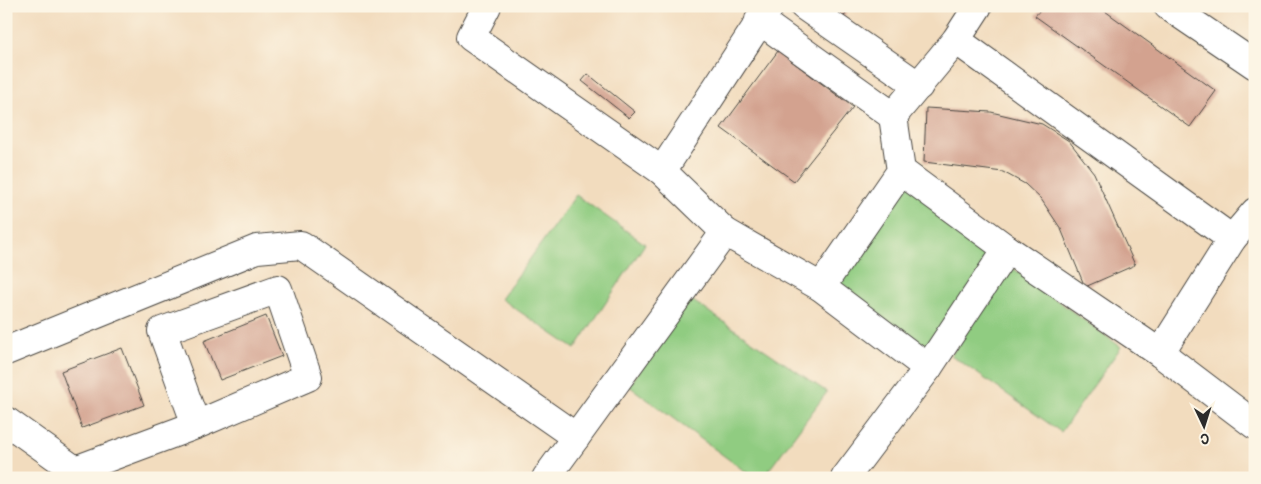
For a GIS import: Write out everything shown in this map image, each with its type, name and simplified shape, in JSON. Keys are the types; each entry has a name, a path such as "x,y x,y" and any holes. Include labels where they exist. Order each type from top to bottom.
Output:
{"lane":[{"path":"487,6 471,37 662,171 725,232 821,287 928,368"},
{"path":"804,6 919,86"},
{"path":"893,116 956,40 978,6"},
{"path":"1168,6 1255,65"},
{"path":"662,171 765,13 893,116 901,171 821,287"},
{"path":"956,40 1232,239"},
{"path":"901,171 1006,250 1160,353 1255,425"},
{"path":"1160,353 1232,239 1255,212"},
{"path":"546,478 725,232"},
{"path":"6,351 257,249 300,245 576,437"},
{"path":"846,478 928,368 1006,250"},
{"path":"6,421 81,474 308,378 278,289 162,331 196,425"}],"green space":[{"path":"904,175 1002,250 926,353 826,285"},
{"path":"576,195 645,244 575,349 501,299"},
{"path":"1010,266 1121,347 1061,432 951,355"},
{"path":"690,299 827,392 763,478 754,478 629,386"}],"building":[{"path":"816,6 845,6 849,9 839,24"},
{"path":"1043,6 1098,6 1216,91 1190,127 1035,16"},
{"path":"778,51 853,107 794,181 721,128"},
{"path":"588,74 635,112 629,118 582,81"},
{"path":"926,108 991,112 1042,124 1069,141 1094,173 1135,265 1085,287 1061,229 1041,199 1025,184 1003,172 924,162"},
{"path":"266,316 282,356 220,380 204,341"},
{"path":"122,348 144,405 82,428 61,371"}]}
